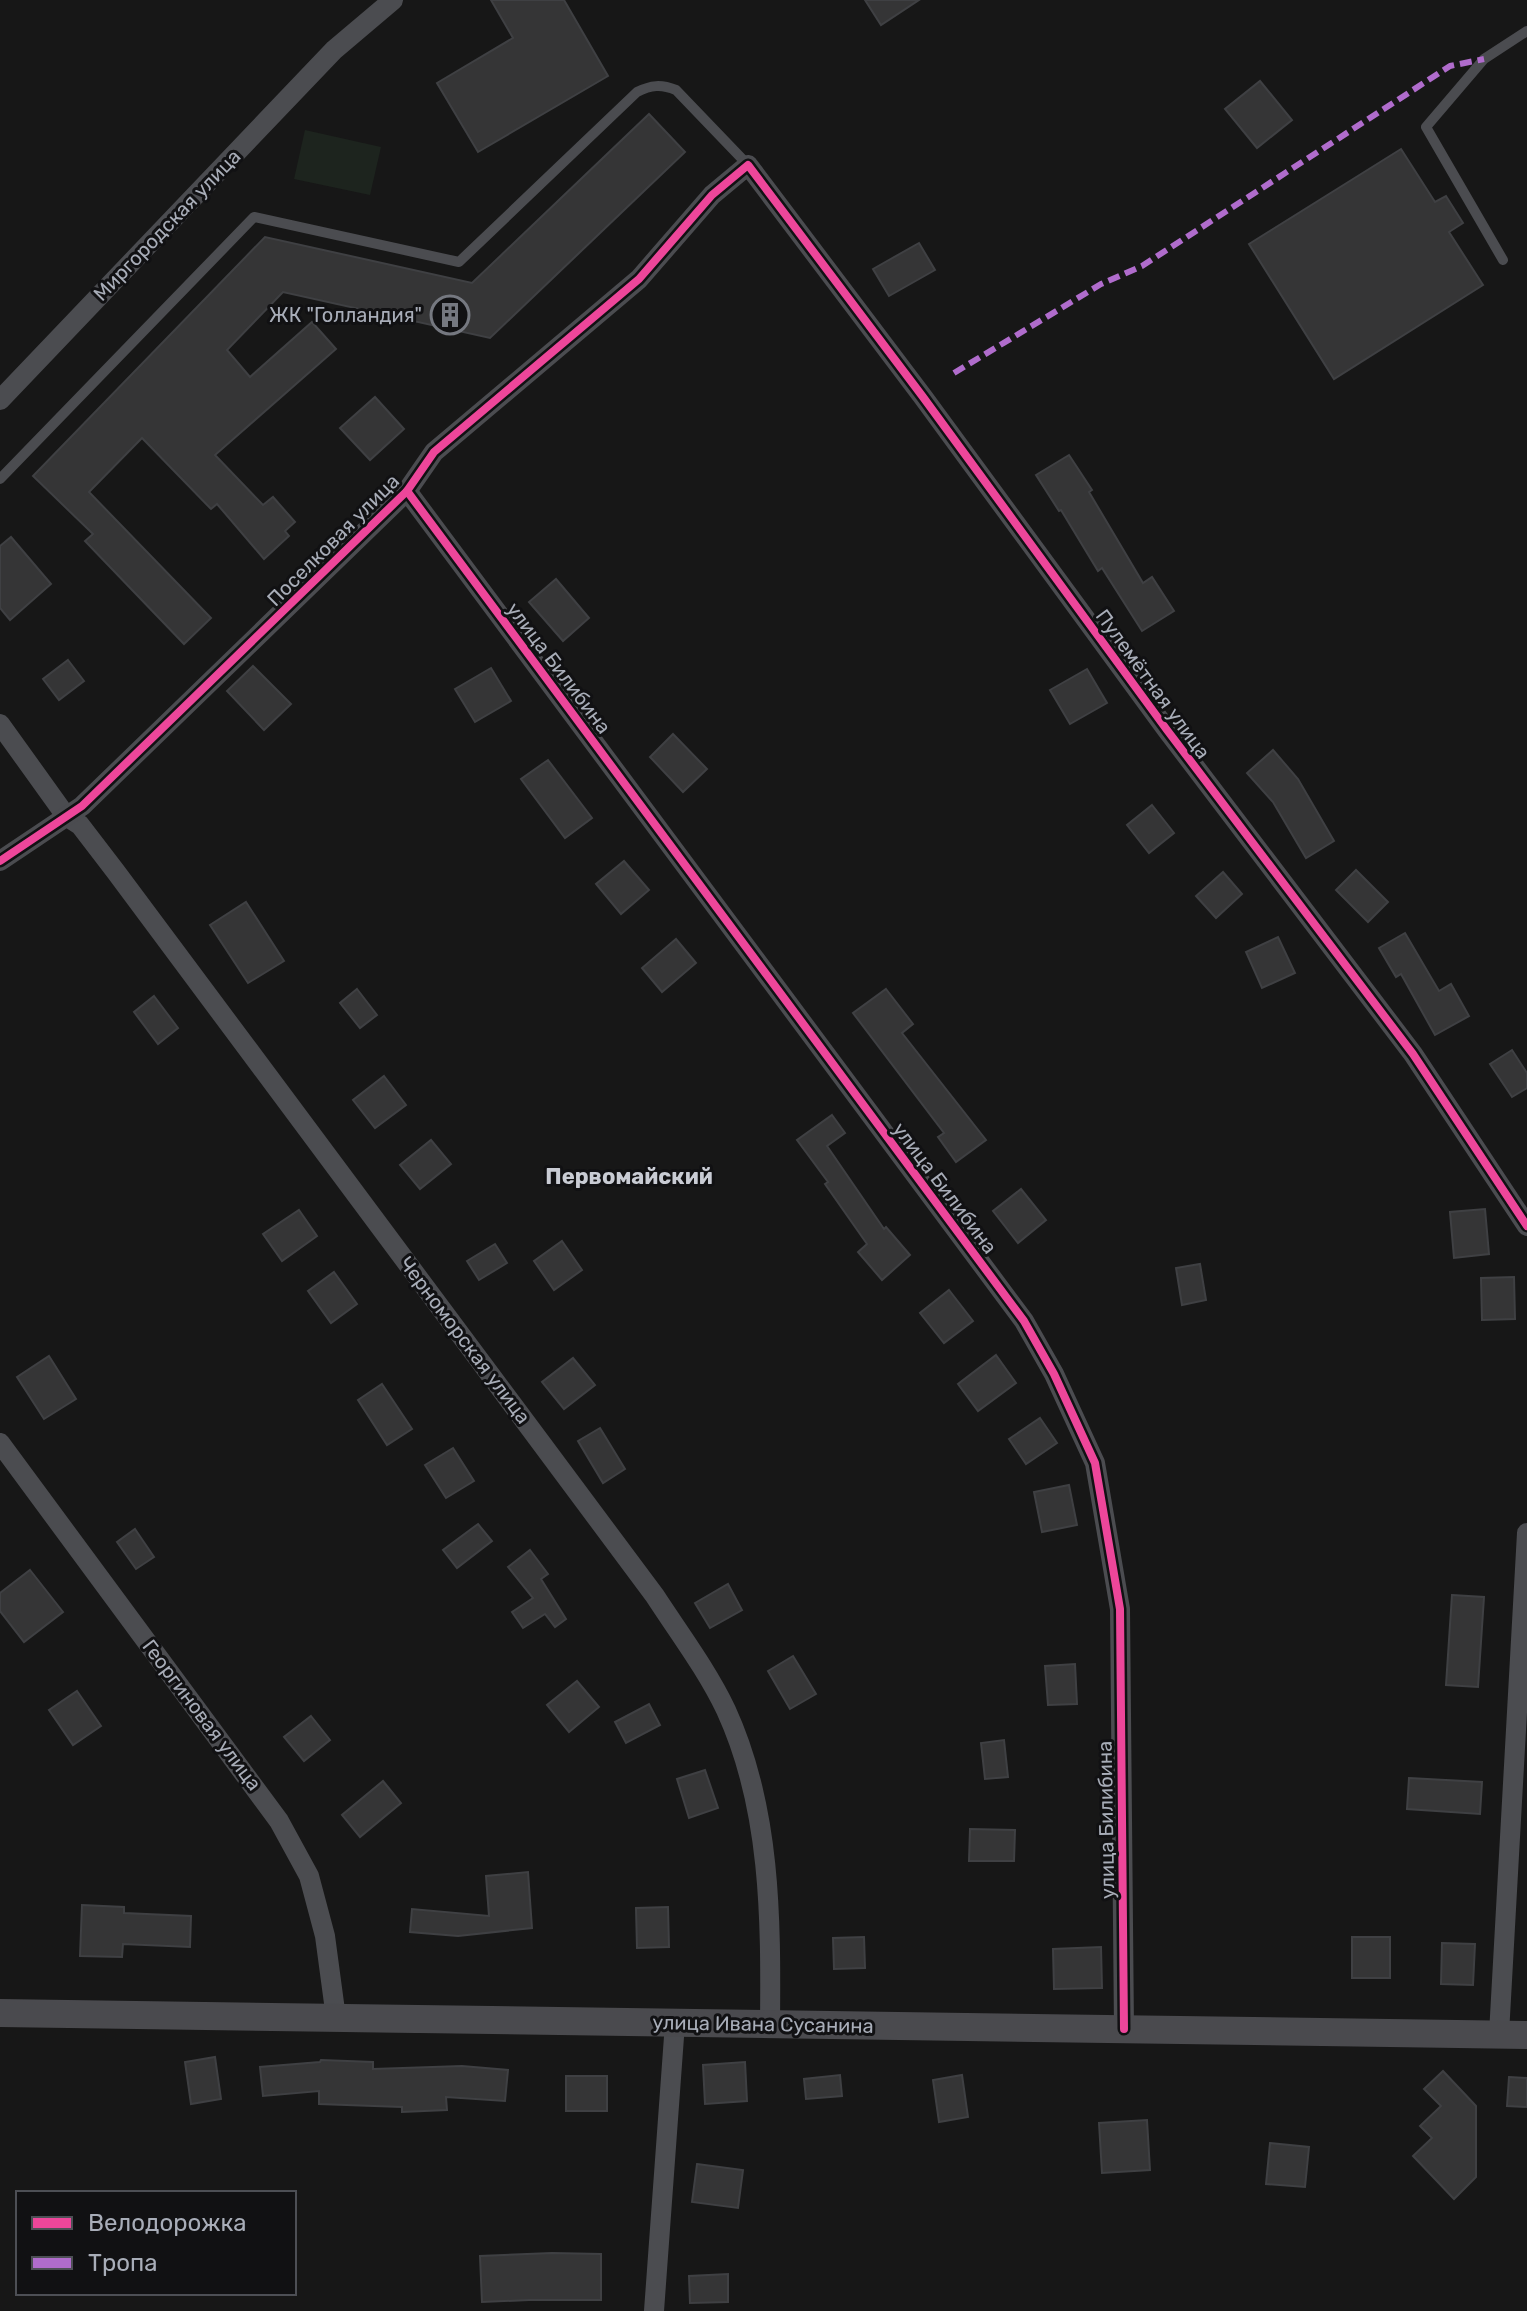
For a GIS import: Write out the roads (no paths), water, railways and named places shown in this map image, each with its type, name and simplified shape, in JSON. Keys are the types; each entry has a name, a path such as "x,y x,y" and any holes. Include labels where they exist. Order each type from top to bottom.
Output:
{"street":[{"name":"Миргородская улица","path":"0,400 334,50 393,0"},
{"name":"Поселковая улица","path":"0,861 82,806 407,491 434,452 639,279 712,195 748,165"},
{"name":"Пулемётная улица","path":"748,165 923,397 1176,743 1413,1054 1527,1226"},
{"name":"улица Билибина","path":"407,491 1024,1321 1054,1374 1095,1463 1120,1609 1124,2029"},
{"name":"Черноморская улица","path":"0,724 66,816 80,825 116,872 655,1596 726,1709 748,1768 763,1840 771,1942 770,2024"},
{"name":"Георгиновая улица","path":"0,1443 279,1821 309,1876 325,1936 336,2018"},
{"path":"1513,2034 1527,1533"},
{"name":"улица Ивана Сусанина","path":"0,2013 1513,2034"},
{"path":"654,2311 675,2023"}],"lane":[{"path":"1503,260 1426,127 1484,59 1527,31"},
{"path":"0,479 254,217 459,262 637,92 656,85 676,90 748,165"}],"place":[{"name":"ЖК \"Голландия\"","path":"450,315"}],"district":[{"name":"Первомайский","path":"629,1176"}]}
